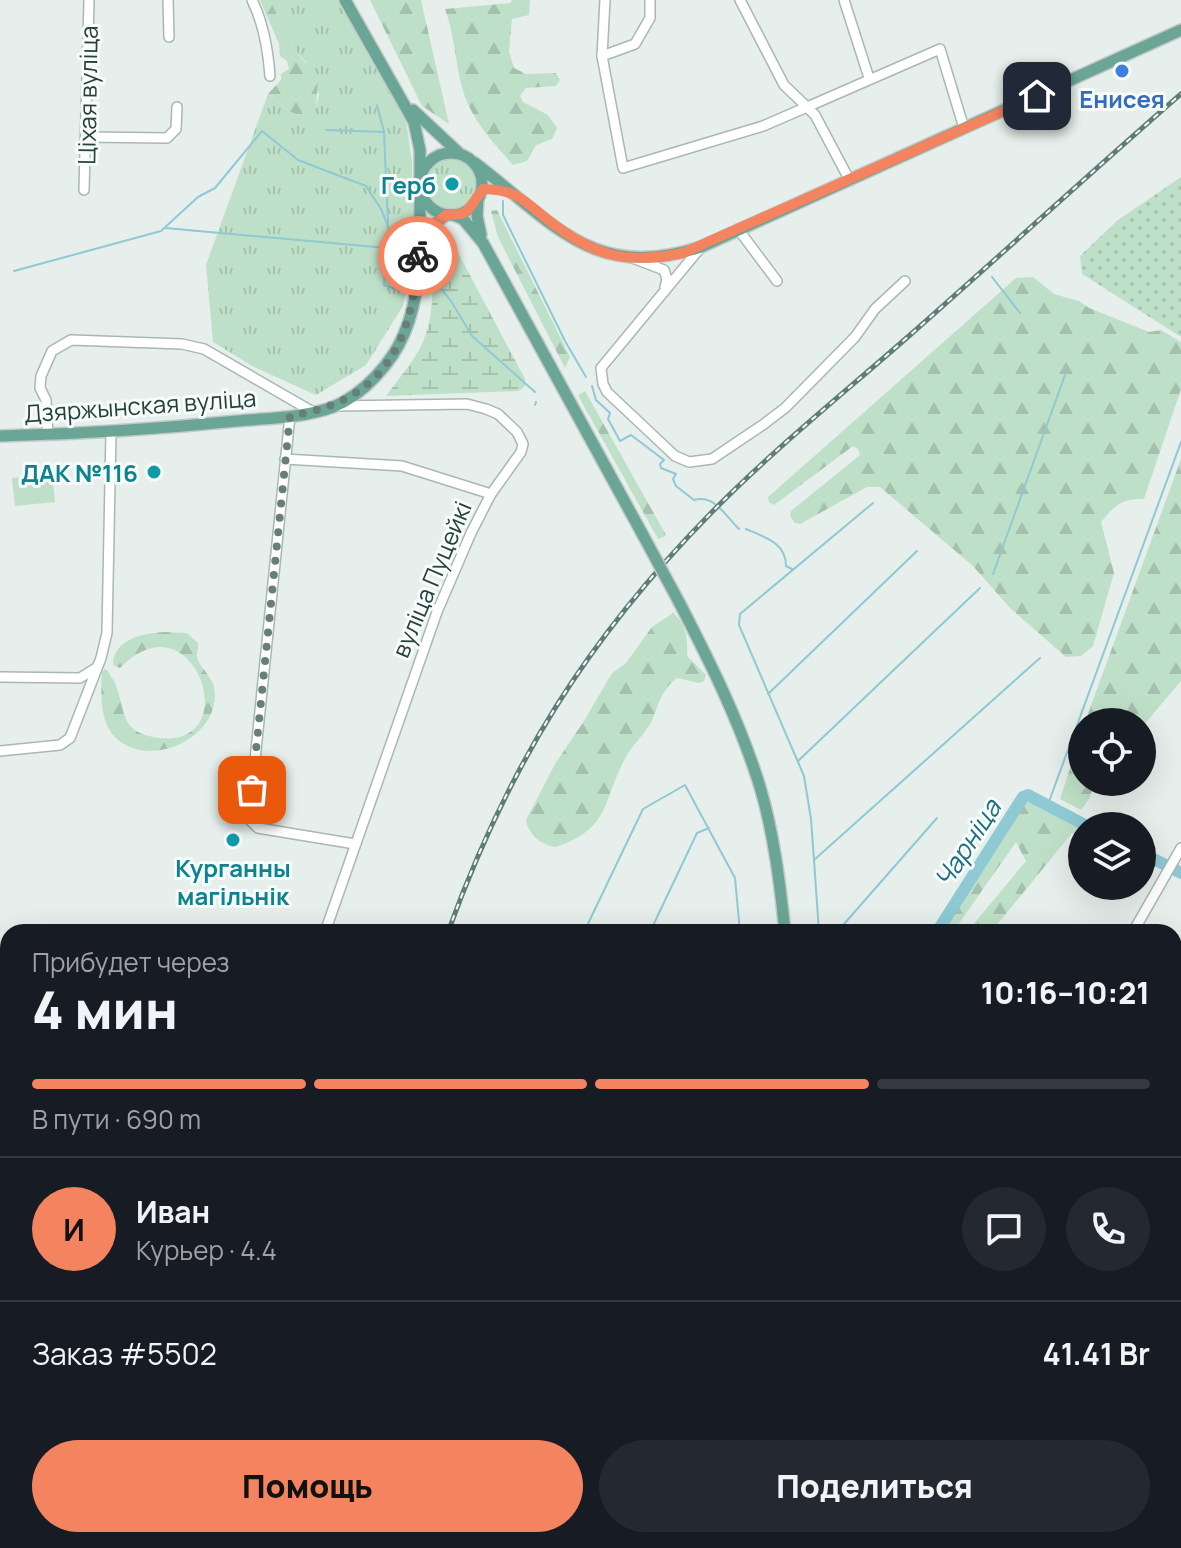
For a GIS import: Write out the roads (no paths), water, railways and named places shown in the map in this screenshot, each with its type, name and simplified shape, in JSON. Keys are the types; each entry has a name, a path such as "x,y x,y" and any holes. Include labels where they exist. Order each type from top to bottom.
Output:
{"main road":[{"path":"345,0 404,101 459,154 579,242 604,254 635,259 666,256 701,247 1181,30"},
{"name":"Дзяржынская вуліца","path":"0,436 111,432 290,416 335,406 367,384 396,350 413,303 418,251 420,150 414,122 404,101"},
{"path":"459,154 434,158 423,170 420,181 425,200 437,212 463,219 483,243 722,686 760,789 779,881 784,924"},
{"path":"475,163 480,171 477,216 483,243"},
{"path":"450,215 468,210 480,193 500,189 514,193"},
{"name":"Дзяржынская вуліца","path":"418,251 427,230 450,215"}],"street":[{"name":"Ціхая вуліца","path":"84,190 89,0"},
{"path":"168,0 169,37"},
{"path":"252,0 260,16 268,47 270,76"},
{"path":"605,0 602,56 623,168 763,126 940,49 964,128"},
{"path":"602,56 635,44 650,18 650,0"},
{"path":"740,0 784,85 815,115 850,181"},
{"path":"844,0 869,78"},
{"path":"87,137 167,138 176,129 177,107"},
{"path":"738,229 777,281"},
{"path":"701,247 603,364 603,384 607,392 675,456 689,462 712,459 785,408 855,337 875,309 905,281"},
{"path":"635,259 664,270 667,279 664,290"},
{"path":"48,435 46,400 40,388 41,376 52,351 71,340 182,344 204,349 313,412"},
{"name":"вуліца Пуцейкі","path":"328,924 437,612 491,494 521,452 523,444 517,432 498,414 467,404 335,406"},
{"path":"290,416 249,819 258,828 355,844"},
{"path":"0,751 60,745 70,738 96,668 107,633 111,432"},
{"path":"285,459 402,466 491,494"},
{"path":"0,677 80,678 96,668"},
{"path":"1138,924 1181,849"}],"waterway":[{"path":"326,130 384,132 377,105"},
{"path":"14,271 161,231 198,197 215,188 262,131 298,160 366,186 381,209 401,258"},
{"path":"384,132 388,223"},
{"path":"503,201 503,215 586,377"},
{"path":"165,228 387,248"},
{"path":"388,230 384,285 398,290"},
{"path":"992,277 1020,313"},
{"path":"432,278 451,301 472,336 535,392"},
{"path":"993,574 1065,375"},
{"path":"592,386 596,400 610,413 608,419 620,441 631,435 664,460 661,468 676,474 673,479 676,486 694,500 714,503 739,529"},
{"path":"1047,807 1181,442"},
{"path":"814,860 804,776 739,625 740,614 873,503"},
{"path":"746,529 778,546 786,566 792,569"},
{"path":"768,694 917,551"},
{"path":"798,761 980,588"},
{"path":"818,924 814,860 1040,658"},
{"path":"588,924 643,809 685,785 735,878 739,924"},
{"name":"Чарніца","path":"942,924 1023,797 1028,795 1068,816"},
{"path":"844,924 937,818"},
{"path":"654,924 697,833 709,828"},
{"name":"Чарніца","path":"1156,860 1181,873"}],"railway":[{"path":"451,924 497,813 525,759 590,656 667,560 760,466 1181,94"}],"place":[{"name":"Енисея","path":"1122,71"},
{"name":"Герб","path":"452,184"},
{"name":"ДАК №116","path":"154,472"},
{"name":"Курганны магільнік","path":"233,840"}]}
